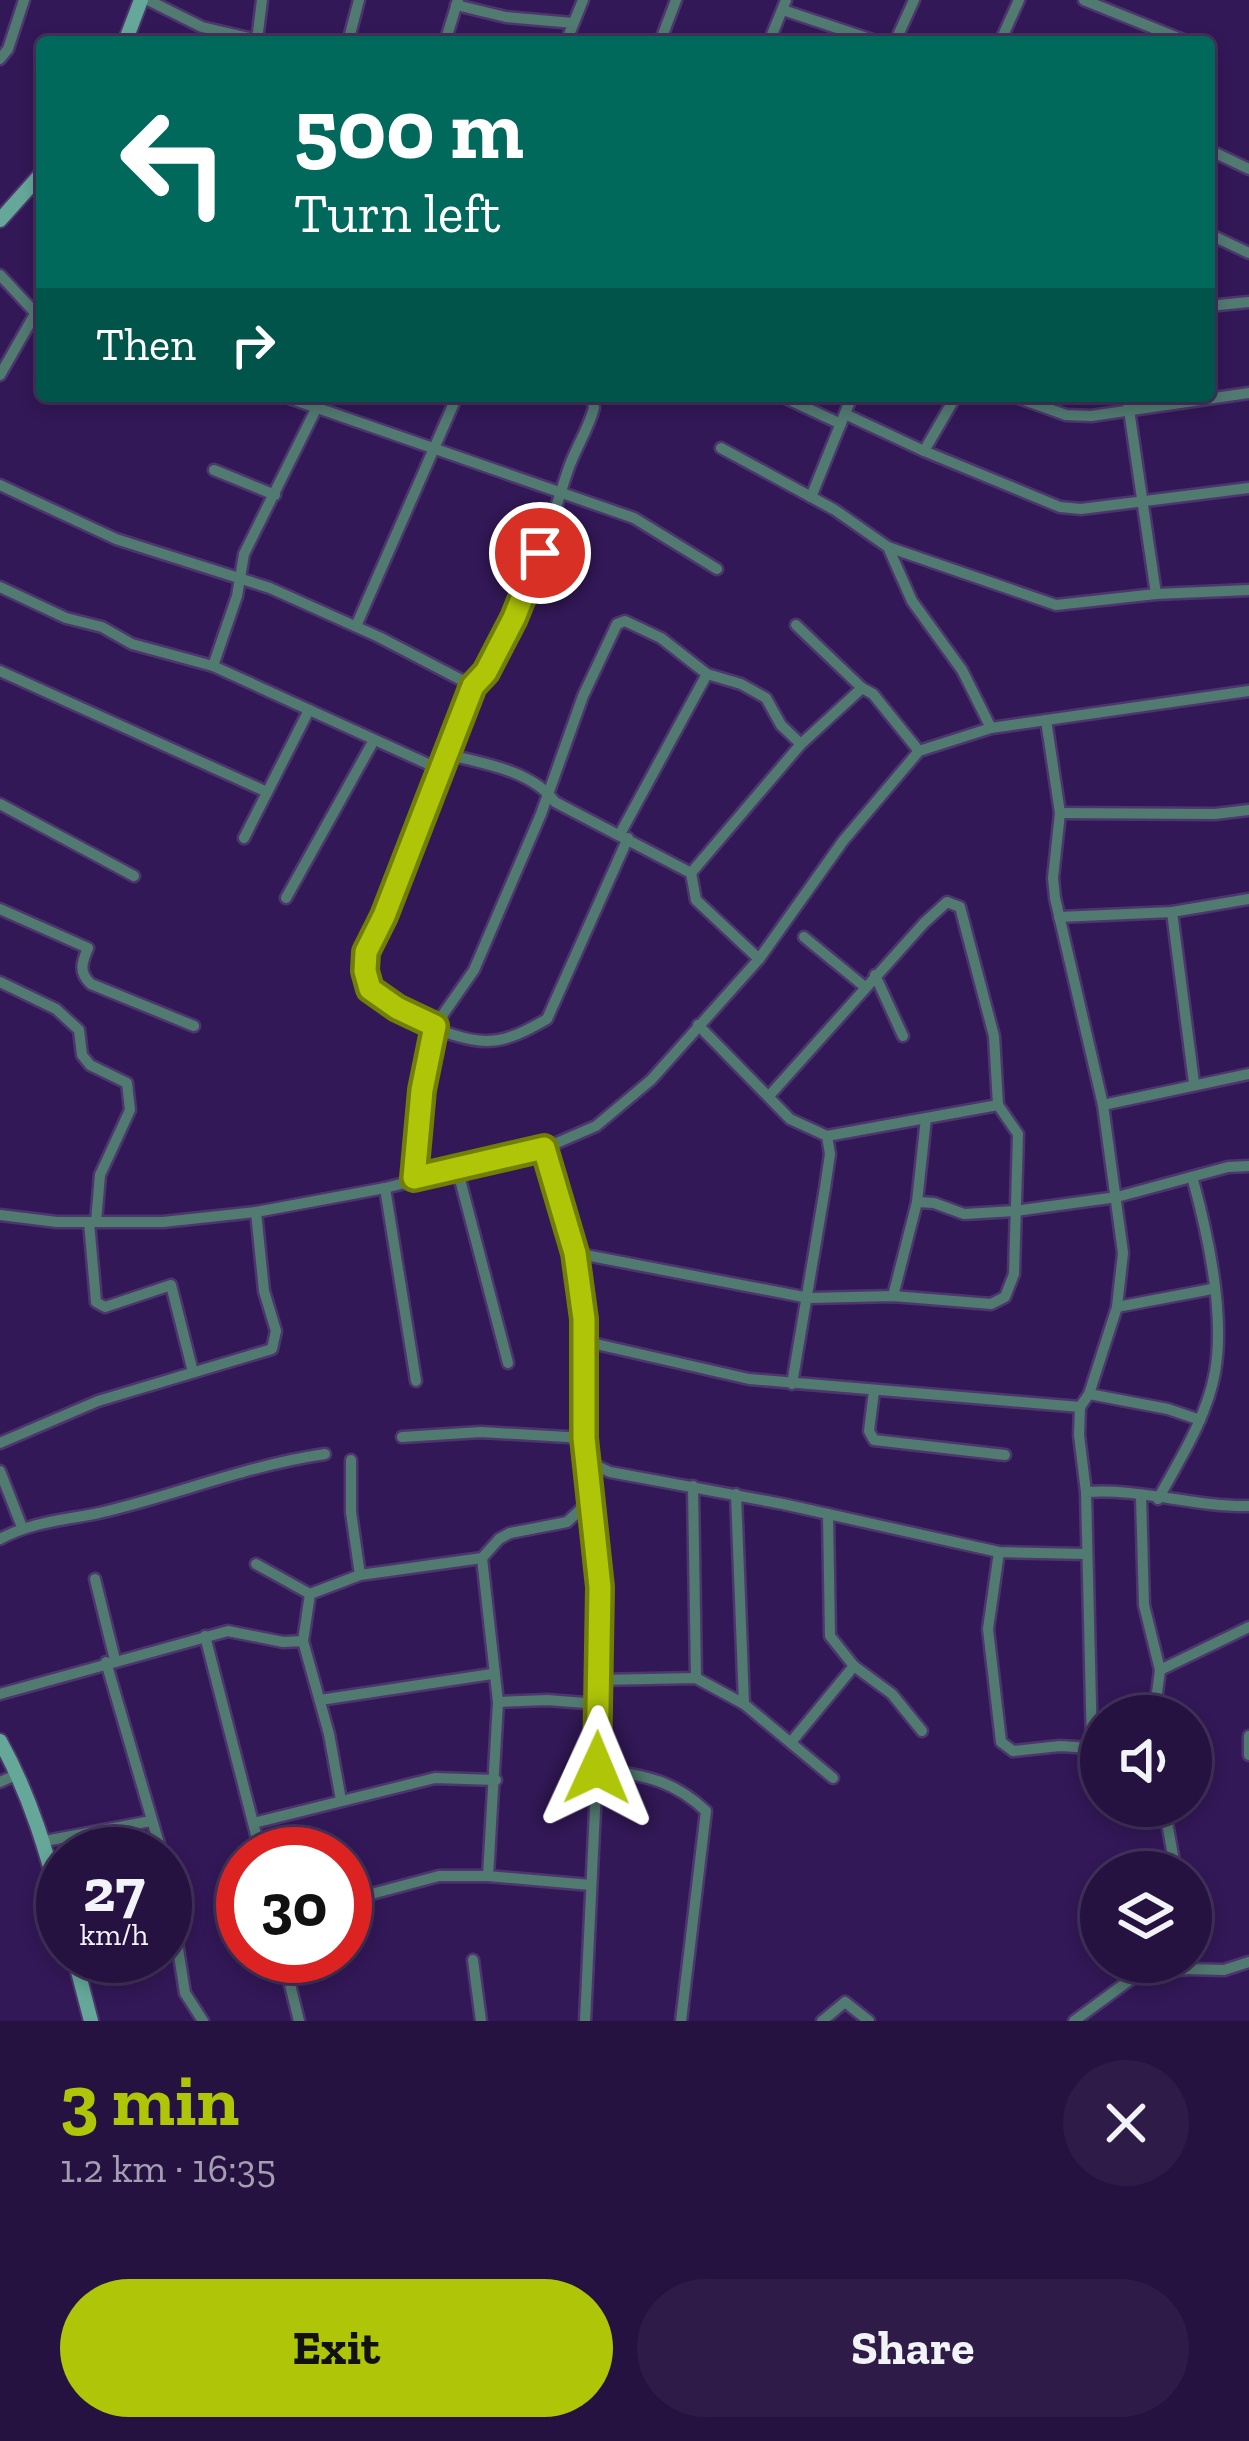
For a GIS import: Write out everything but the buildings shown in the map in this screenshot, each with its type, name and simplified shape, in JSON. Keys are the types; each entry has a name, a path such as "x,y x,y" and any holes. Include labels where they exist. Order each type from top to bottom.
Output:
{"main road":[{"path":"128,36 145,0"},
{"path":"0,220 36,180"},
{"path":"0,1741 40,1827"},
{"path":"81,1983 91,2021"}],"street":[{"path":"0,59 8,50 24,0"},
{"path":"145,0 202,27 241,36"},
{"path":"262,0 263,36"},
{"path":"349,36 358,0"},
{"path":"568,36 583,0"},
{"path":"662,36 676,0"},
{"path":"898,36 914,0"},
{"path":"1003,36 1019,0"},
{"path":"1084,0 1173,36"},
{"path":"448,36 457,3 506,17 574,22"},
{"path":"771,36 784,5 864,36"},
{"path":"1215,153 1249,170"},
{"path":"1215,236 1249,253"},
{"path":"0,275 36,315"},
{"path":"1215,305 1249,302"},
{"path":"0,375 36,320"},
{"path":"1215,399 1249,394"},
{"path":"302,402 634,518 717,569"},
{"path":"356,626 454,402"},
{"path":"592,402 563,494 514,618 486,672 473,686 366,952 370,989 435,1026 482,1041 502,1040 547,1019 624,836 707,674"},
{"path":"797,402 1048,505 1082,509 1249,488"},
{"path":"811,497 850,402"},
{"path":"924,451 953,402"},
{"path":"1030,402 1066,415 1192,402"},
{"path":"1127,402 1156,594"},
{"path":"213,666 241,579 244,554 317,407"},
{"path":"721,448 871,532 888,547 1056,604 1249,590"},
{"path":"214,470 275,496"},
{"path":"0,485 116,539 241,579 356,626 473,686"},
{"path":"888,547 912,601 962,670 991,728"},
{"path":"0,587 66,618 102,627 132,644 213,666 439,769"},
{"path":"414,1178 422,1090 435,1026 474,970 617,624 625,621 646,629 707,674 766,698 781,725 801,744"},
{"path":"796,625 873,694 919,751"},
{"path":"0,671 267,792"},
{"path":"691,873 801,744 862,688"},
{"path":"0,1215 163,1222 256,1212 385,1188 544,1148 614,1115 651,1080 758,959 843,842 919,751 991,728 1248,695"},
{"path":"244,838 309,710"},
{"path":"1046,720 1060,813 1053,878 1103,1105 1124,1253 1117,1307 1089,1394 1080,1407 1095,1695"},
{"path":"286,898 374,740"},
{"path":"445,754 496,766 546,790 555,802 691,873"},
{"path":"0,804 134,876"},
{"path":"1060,813 1249,810"},
{"path":"691,873 696,901 758,959"},
{"path":"575,1253 809,1298 893,1296 991,1304 1005,1297 1014,1274 1018,1134 998,1105 994,1036 960,907 947,902 875,975 770,1096"},
{"path":"1059,917 1248,903"},
{"path":"0,909 88,948 81,965 91,984 194,1026"},
{"path":"1172,912 1194,1083"},
{"path":"804,937 865,987"},
{"path":"875,975 903,1036"},
{"path":"0,982 56,1009 79,1030 82,1055 90,1065 127,1082 130,1111 100,1175 92,1222 96,1302 105,1307 171,1285 193,1372"},
{"path":"698,1025 790,1120 827,1136 998,1105"},
{"path":"1103,1105 1249,1074"},
{"path":"893,1296 916,1202 926,1118"},
{"path":"792,1384 830,1154 827,1136"},
{"path":"544,1148 575,1253 584,1319 584,1438 600,1587 585,2021"},
{"path":"916,1202 964,1214 1015,1211 1117,1197 1228,1167 1249,1166"},
{"path":"458,1168 508,1364"},
{"path":"1159,1498 1200,1420 1215,1372 1216,1318 1205,1224 1193,1180"},
{"path":"385,1188 416,1381"},
{"path":"0,1443 98,1401 272,1349 276,1331 264,1291 256,1212"},
{"path":"1117,1307 1212,1289"},
{"path":"583,1341 673,1364 792,1384 1080,1407"},
{"path":"874,1391 869,1431 874,1440 1005,1455"},
{"path":"1089,1394 1200,1420"},
{"path":"402,1438 482,1432 584,1438"},
{"path":"0,1539 22,1527 101,1512 266,1463 325,1454"},
{"path":"351,1460 360,1575"},
{"path":"589,1462 610,1472 736,1494 999,1552 1085,1554"},
{"path":"0,1471 22,1527"},
{"path":"256,1564 310,1594 360,1575 482,1558 511,1533 567,1522 610,1472"},
{"path":"693,1486 695,1678"},
{"path":"1086,1492 1116,1490 1249,1506"},
{"path":"736,1494 744,1704"},
{"path":"1141,1496 1144,1605 1160,1670 1157,1695"},
{"path":"828,1514 830,1636 854,1666 883,1684 922,1730"},
{"path":"999,1552 988,1629 1001,1742 1012,1751 1080,1747"},
{"path":"482,1558 498,1702 488,1876"},
{"path":"94,1579 153,1827"},
{"path":"310,1594 303,1641 341,1800"},
{"path":"1160,1670 1249,1627"},
{"path":"0,1694 228,1631 283,1642 303,1641"},
{"path":"206,1636 255,1827"},
{"path":"792,1742 854,1666"},
{"path":"320,1700 492,1674"},
{"path":"599,1680 695,1678 744,1704 833,1778"},
{"path":"498,1702 598,1704"},
{"path":"1249,1736 1249,1755"},
{"path":"597,1768 652,1778 683,1790 706,1811 681,2021"},
{"path":"0,1782 18,1774"},
{"path":"254,1823 435,1778 496,1780"},
{"path":"122,1827 151,1822"},
{"path":"372,1893 439,1876 591,1885"},
{"path":"473,1960 481,2021"},
{"path":"1212,1968 1224,1970 1249,1962"},
{"path":"183,1983 203,2021"},
{"path":"290,1983 299,2021"},
{"path":"1074,2021 1126,1983"},
{"path":"823,2021 845,2002 869,2021"}],"route":[{"path":"540,553 514,618 486,672 473,686 449,743 366,952 365,971 370,989 381,999 435,1026 422,1090 414,1178 544,1148 575,1253 584,1319 584,1438 600,1587 597,1768"}]}
